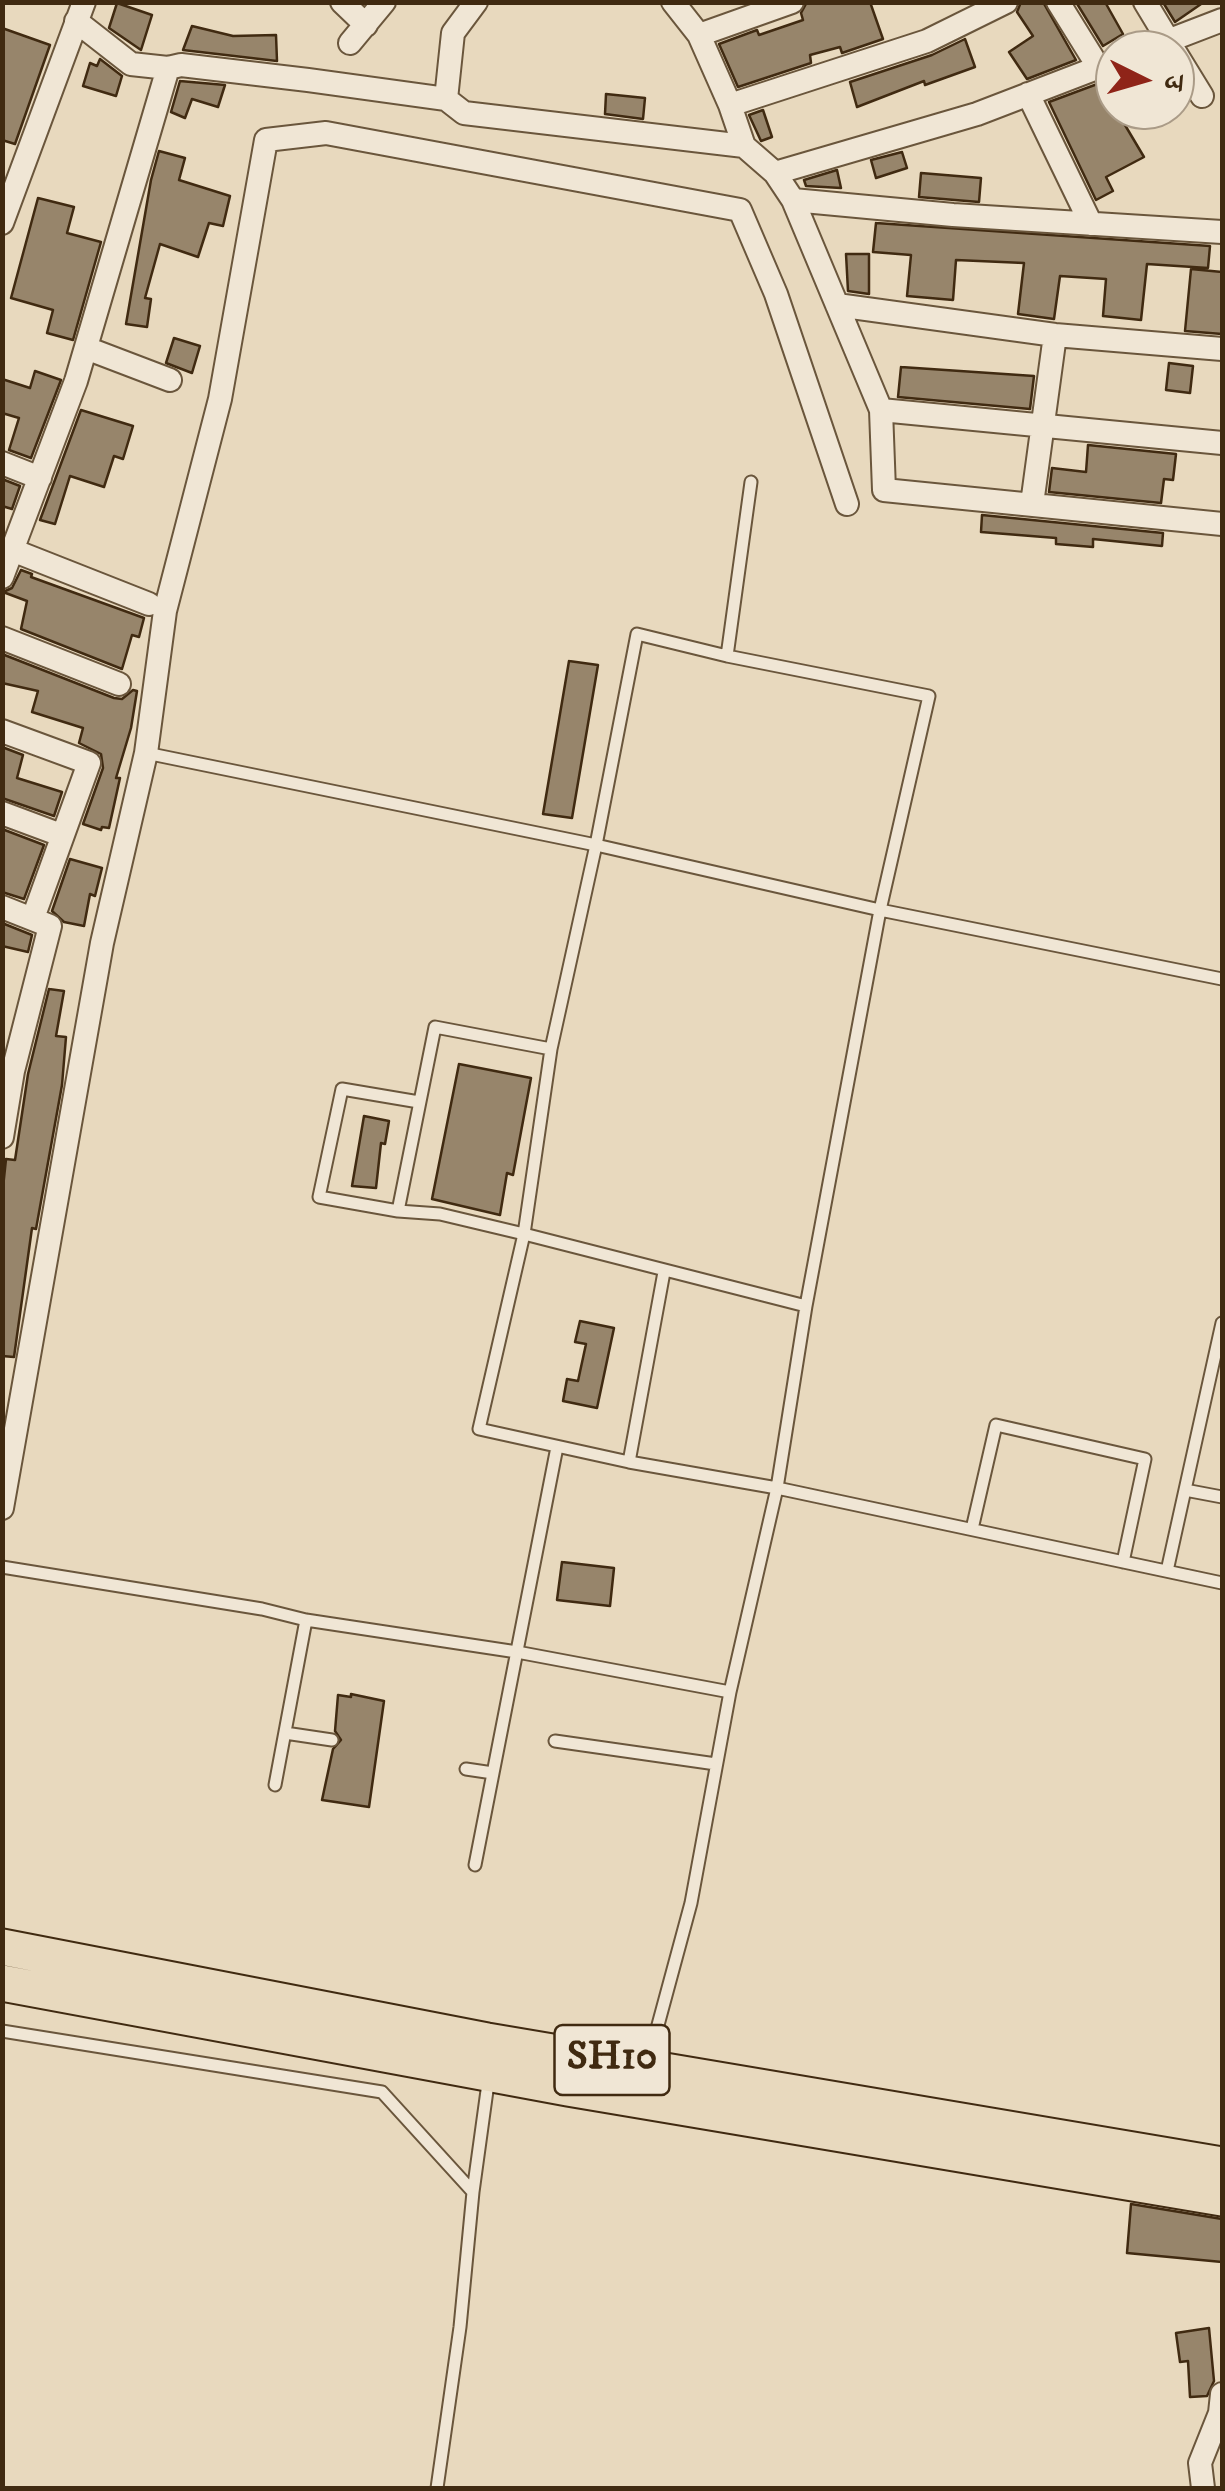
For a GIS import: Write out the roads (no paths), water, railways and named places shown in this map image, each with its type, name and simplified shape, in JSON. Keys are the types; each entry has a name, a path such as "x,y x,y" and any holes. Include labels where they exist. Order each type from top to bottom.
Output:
{"main road":[{"name":"SH10","path":"2,1946 492,2058 1222,2198"},
{"name":"SH10","path":"2,1983 492,2058 646,2066 1222,2164"}],"street":[{"path":"342,2 358,34 384,2"},
{"path":"446,99 453,33 476,2"},
{"path":"673,2 699,35 744,146 775,172 793,200 882,410 884,490 1222,524"},
{"path":"699,35 792,2"},
{"path":"730,105 926,41 1006,2"},
{"path":"1058,2 1095,50"},
{"path":"1146,2 1162,30"},
{"path":"2,224 80,12 131,64 211,68 446,99 464,113 744,146"},
{"path":"1195,35 1222,20"},
{"path":"2,577 86,348 168,68"},
{"path":"775,172 978,114 1095,69"},
{"path":"1195,85 1202,96"},
{"path":"1028,94 1091,224"},
{"path":"2,1508 98,962 146,754 164,610 220,399 266,140 326,133 740,210 776,294 847,504"},
{"path":"793,200 844,207 1222,232"},
{"path":"837,305 1054,335 1222,348"},
{"path":"1032,504 1054,335"},
{"path":"86,348 170,380"},
{"path":"882,410 1222,443"},
{"path":"2,463 40,478"},
{"path":"12,550 149,604"},
{"path":"2,638 119,684"},
{"path":"2,731 89,763 33,918"},
{"path":"2,813 61,835"},
{"path":"2,907 50,926 8,1070 2,1137"},
{"path":"1203,2488 1200,2463 1220,2413 1222,2394"}],"lane":[{"path":"728,656 751,482"},
{"path":"646,2066 691,1903 730,1692 777,1488 806,1306 880,910 929,696 637,634 550,1049 524,1234 478,1428 629,1462 777,1488 1222,1583"},
{"path":"146,754 596,844 880,910 1222,979"},
{"path":"398,1211 435,1027 550,1049"},
{"path":"418,1102 342,1089 319,1197 440,1214 806,1306"},
{"path":"629,1462 664,1272"},
{"path":"1168,1571 1222,1323"},
{"path":"972,1529 996,1425 1145,1459 1124,1562"},
{"path":"475,1865 557,1447"},
{"path":"1185,1490 1222,1497"},
{"path":"2,1566 262,1609 306,1620 518,1652 730,1692"},
{"path":"275,1784 306,1620"},
{"path":"285,1733 332,1740"},
{"path":"555,1742 716,1764"},
{"path":"466,1769 493,1772"},
{"path":"2,2031 382,2092 472,2192"},
{"path":"437,2488 492,2058"}]}
